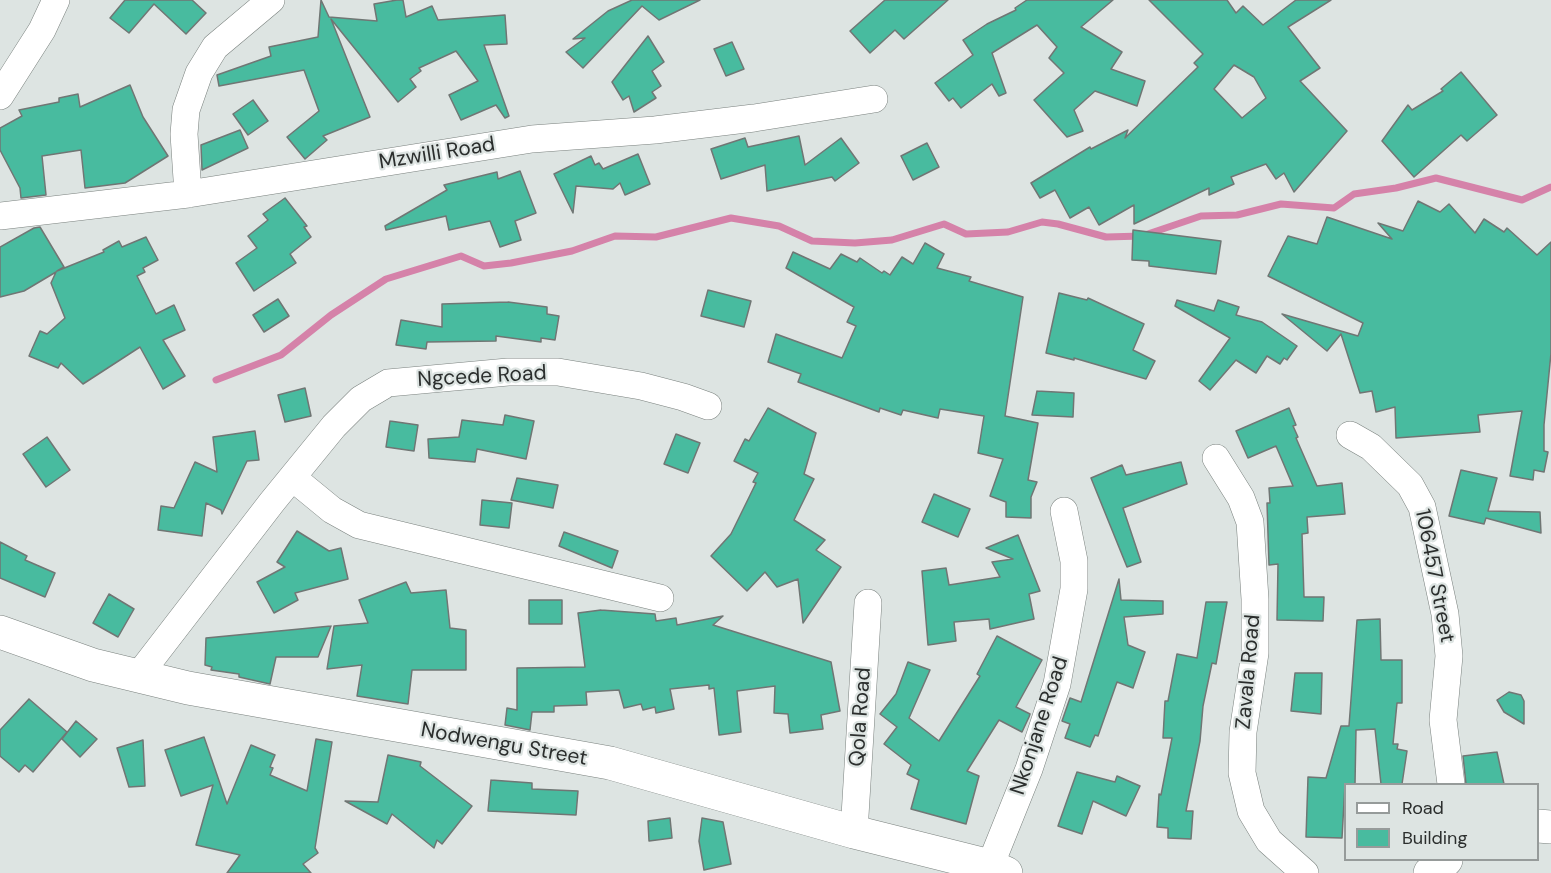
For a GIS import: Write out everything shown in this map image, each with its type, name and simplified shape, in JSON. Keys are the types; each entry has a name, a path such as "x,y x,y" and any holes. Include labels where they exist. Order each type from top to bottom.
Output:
{"street":[{"path":"0,96 42,30 56,0"},
{"path":"188,194 185,122 199,73 215,47 271,0"},
{"name":"Mzwilli Road","path":"0,216 188,194 532,139 655,130 754,118 874,99"},
{"name":"Ngcede Road","path":"138,676 272,502 334,426 361,399 388,383 508,372 558,372 641,386 683,396 708,406"},
{"name":"106457 Street","path":"1350,435 1371,447 1410,485 1422,507 1445,614 1448,645 1443,720 1451,783"},
{"name":"Zavala Road","path":"1216,458 1241,498 1250,522 1255,599 1255,653 1243,732 1242,773 1251,811 1269,841 1305,873"},
{"path":"293,478 332,510 359,525 660,597"},
{"name":"Nkonjane Road","path":"998,869 1057,684 1066,644 1074,589 1074,561 1064,511"},
{"name":"Qola Road","path":"854,832 868,603"},
{"name":"Nodwengu Street","path":"0,632 93,665 138,676 371,722 610,764 854,832 998,869"},
{"path":"1430,873 1445,861"}],"building":[{"path":"125,0 192,0 206,13 186,34 154,4 129,33 110,18"},
{"path":"321,0 329,17 377,21 374,4 397,0 403,0 406,17 432,6 438,20 505,15 507,44 484,45 509,116 505,118 496,105 461,120 449,95 478,81 456,51 419,68 421,71 410,79 416,87 398,102 331,19 370,117 323,136 327,140 305,159 287,137 319,111 304,70 219,86 217,75 271,56 269,47 318,37"},
{"path":"632,0 700,0 659,20 642,6 583,68 566,52 585,38 573,39 608,11"},
{"path":"885,0 948,0 904,39 895,30 870,53 850,31"},
{"path":"1027,0 1113,0 1081,27 1122,52 1111,69 1145,81 1137,106 1095,91 1074,110 1083,131 1067,137 1034,100 1064,73 1049,58 1057,47 1037,25 992,53 1006,93 999,96 992,84 961,108 953,98 949,101 935,83 973,55 963,40 987,24 1016,10 1015,8"},
{"path":"1149,0 1227,0 1236,13 1243,6 1263,25 1296,0 1331,0 1288,27 1320,68 1300,81 1347,131 1294,192 1284,173 1276,179 1266,164 1231,177 1234,184 1209,195 1209,188 1134,224 1134,205 1099,225 1089,207 1070,218 1055,190 1040,198 1031,183 1090,147 1091,149 1128,130 1125,138 1198,67 1194,63 1203,54","holes":["1234,65 1254,77 1266,98 1242,118 1214,89"]},
{"path":"648,36 664,62 652,71 661,86 652,92 656,98 634,112 629,96 623,100 612,82"},
{"path":"732,42 744,69 726,76 714,49"},
{"path":"1461,72 1497,115 1467,141 1461,135 1414,177 1382,141 1408,105 1412,110 1443,91 1441,89"},
{"path":"130,85 143,117 168,156 125,183 85,188 81,150 42,156 46,195 21,198 20,188 0,150 0,128 22,116 19,110 59,102 59,98 78,94 80,107"},
{"path":"253,100 268,121 248,135 233,114"},
{"path":"240,130 248,148 202,170 201,145"},
{"path":"799,136 805,165 841,138 859,163 835,181 832,177 767,191 765,165 721,179 711,149 745,138 748,147"},
{"path":"927,143 939,167 913,180 901,156"},
{"path":"638,154 650,184 625,195 620,183 613,189 576,186 573,213 554,174 591,156 595,165 599,163 603,169"},
{"path":"520,171 536,213 515,221 521,240 500,247 490,221 449,230 446,216 386,230 385,226 447,190 444,185 497,172 498,179"},
{"path":"285,198 307,226 304,227 311,237 290,254 296,263 254,291 236,263 257,248 248,236 268,220 263,214"},
{"path":"1418,201 1440,212 1449,204 1475,233 1484,219 1504,232 1507,228 1537,255 1551,242 1551,353 1544,425 1544,451 1548,452 1544,472 1534,470 1533,480 1510,476 1522,411 1478,415 1480,432 1396,438 1395,407 1376,412 1372,391 1360,393 1341,334 1327,351 1282,314 1358,336 1363,323 1268,276 1288,236 1317,244 1327,217 1392,239 1378,223 1403,231"},
{"path":"40,227 64,267 57,271 104,252 103,250 119,241 122,247 146,237 158,260 143,268 145,272 137,276 156,314 174,305 185,330 163,340 185,376 163,389 140,347 83,384 61,363 58,368 29,356 40,331 47,334 65,318 51,283 56,272 24,291 0,297 0,247"},
{"path":"1133,230 1221,241 1216,274 1149,266 1149,261 1132,260"},
{"path":"925,243 944,254 937,268 971,277 969,281 1023,297 1005,416 1038,423 1028,480 1037,482 1031,497 1031,518 1006,517 1006,502 990,496 1003,459 978,453 984,416 940,409 938,418 903,410 901,415 880,408 879,412 798,382 801,374 768,362 776,334 842,358 856,326 847,322 854,307 786,268 793,252 830,269 841,254 857,262 860,258 882,273 884,271 890,275 902,257 913,264"},
{"path":"708,290 751,301 744,327 701,316"},
{"path":"1059,293 1087,300 1088,298 1144,324 1133,350 1155,361 1146,379 1074,358 1074,360 1046,353"},
{"path":"278,299 289,316 264,332 253,315"},
{"path":"1177,300 1214,311 1218,300 1239,307 1236,315 1262,322 1297,346 1287,360 1284,358 1280,364 1267,356 1256,373 1236,360 1210,390 1199,381 1230,338 1175,306"},
{"path":"508,302 547,307 547,314 559,316 555,340 541,338 541,342 496,336 496,341 427,342 426,349 396,345 401,320 442,327 442,304"},
{"path":"305,388 311,416 285,422 278,395"},
{"path":"1037,391 1074,393 1073,417 1032,415"},
{"path":"768,408 816,433 804,474 814,479 794,520 825,540 816,550 841,567 803,623 798,579 777,587 765,572 747,591 711,556 731,534 756,483 753,482 758,473 734,461 745,439 749,441"},
{"path":"1289,408 1296,425 1293,426 1298,437 1296,438 1317,486 1342,483 1345,514 1307,517 1308,533 1302,534 1304,597 1324,597 1323,621 1277,620 1278,564 1269,565 1267,503 1270,503 1269,488 1293,486 1276,446 1248,458 1236,431"},
{"path":"505,415 534,421 526,459 477,449 475,462 429,458 428,439 459,437 462,420 503,425"},
{"path":"390,421 418,425 414,451 386,447"},
{"path":"255,431 259,460 247,461 222,514 221,510 206,503 202,536 158,530 161,506 174,508 195,462 217,472 213,437"},
{"path":"676,434 700,443 688,473 664,464"},
{"path":"47,437 70,470 46,487 23,454"},
{"path":"1181,462 1187,484 1123,508 1141,562 1127,567 1091,478 1122,465 1126,475"},
{"path":"1461,470 1497,478 1488,511 1540,512 1541,533 1486,518 1484,524 1449,516"},
{"path":"517,478 558,485 553,508 511,500"},
{"path":"934,494 970,509 958,537 922,522"},
{"path":"482,500 512,503 509,528 480,525"},
{"path":"297,531 329,551 341,548 348,579 295,593 298,600 274,613 257,582 285,567 277,562"},
{"path":"564,532 618,551 612,568 559,546"},
{"path":"1018,535 1040,591 1029,594 1034,619 990,629 989,619 954,622 956,641 928,645 922,571 946,568 949,585 1000,577 992,562 1013,559 986,548"},
{"path":"0,542 27,556 25,560 55,573 45,597 0,578"},
{"path":"1119,579 1121,600 1163,601 1163,614 1124,617 1128,645 1145,652 1133,688 1117,682 1098,736 1095,735 1090,747 1065,738 1070,724 1062,721 1070,698 1081,702"},
{"path":"406,582 411,593 446,590 450,628 466,630 466,670 412,670 408,704 357,696 362,665 327,669 334,626 368,623 359,600"},
{"path":"109,594 134,609 118,637 93,623"},
{"path":"529,600 562,600 562,624 529,624"},
{"path":"1206,602 1227,602 1216,664 1212,663 1203,706 1200,741 1186,811 1193,811 1191,839 1168,838 1168,828 1157,827 1159,794 1161,795 1172,738 1163,738 1165,701 1168,701 1177,654 1197,658"},
{"path":"601,610 655,614 656,621 676,618 677,625 723,616 713,625 831,662 840,711 821,715 823,729 790,733 788,714 774,713 775,686 737,691 741,732 719,735 714,688 709,689 709,685 670,689 674,709 656,713 655,707 643,710 641,704 624,708 619,690 586,692 587,705 554,706 554,712 532,712 530,730 505,725 507,708 517,710 517,668 585,667 578,613"},
{"path":"1380,619 1381,660 1402,660 1402,703 1397,703 1393,744 1398,744 1397,749 1407,751 1402,783 1381,783 1375,729 1356,730 1355,783 1344,783 1342,838 1306,837 1308,777 1326,778 1341,726 1349,726 1357,620"},
{"path":"331,626 318,657 276,657 270,684 239,677 239,674 211,670 212,667 205,665 206,638"},
{"path":"997,636 1042,660 1016,707 1030,714 1022,732 999,720 967,771 979,776 966,824 911,809 919,780 907,774 911,765 884,744 897,727 880,714 896,694 908,662 930,670 909,718 939,741 980,676 977,674"},
{"path":"1295,673 1322,673 1321,714 1291,711"},
{"path":"1509,692 1521,695 1524,701 1524,724 1504,712 1497,700"},
{"path":"29,699 67,732 33,772 25,765 19,772 0,756 0,730"},
{"path":"76,721 97,739 80,757 62,739"},
{"path":"204,737 227,804 251,745 275,755 270,767 273,768 270,775 307,791 316,739 332,742 315,848 318,853 303,864 311,873 227,873 240,855 196,845 213,785 181,796 165,750"},
{"path":"143,740 145,786 129,787 117,748"},
{"path":"1497,752 1504,783 1466,783 1463,756"},
{"path":"388,755 421,762 420,766 472,806 442,844 437,840 434,848 392,814 387,824 345,801 378,802"},
{"path":"1077,772 1115,782 1117,776 1140,786 1126,816 1093,801 1082,834 1058,826"},
{"path":"491,780 532,783 532,789 578,791 576,815 488,811"},
{"path":"670,818 672,838 649,841 648,821"},
{"path":"702,818 723,822 731,864 704,870 699,841"}],"waterway":[{"path":"216,380 281,355 331,315 386,279 461,256 484,266 511,263 572,251 615,236 656,237 731,218 779,226 812,241 855,243 892,240 944,224 966,234 1008,232 1042,222 1106,237 1142,236 1201,216 1237,215 1281,204 1334,208 1354,194 1396,188 1436,178 1522,200 1551,187"}]}
